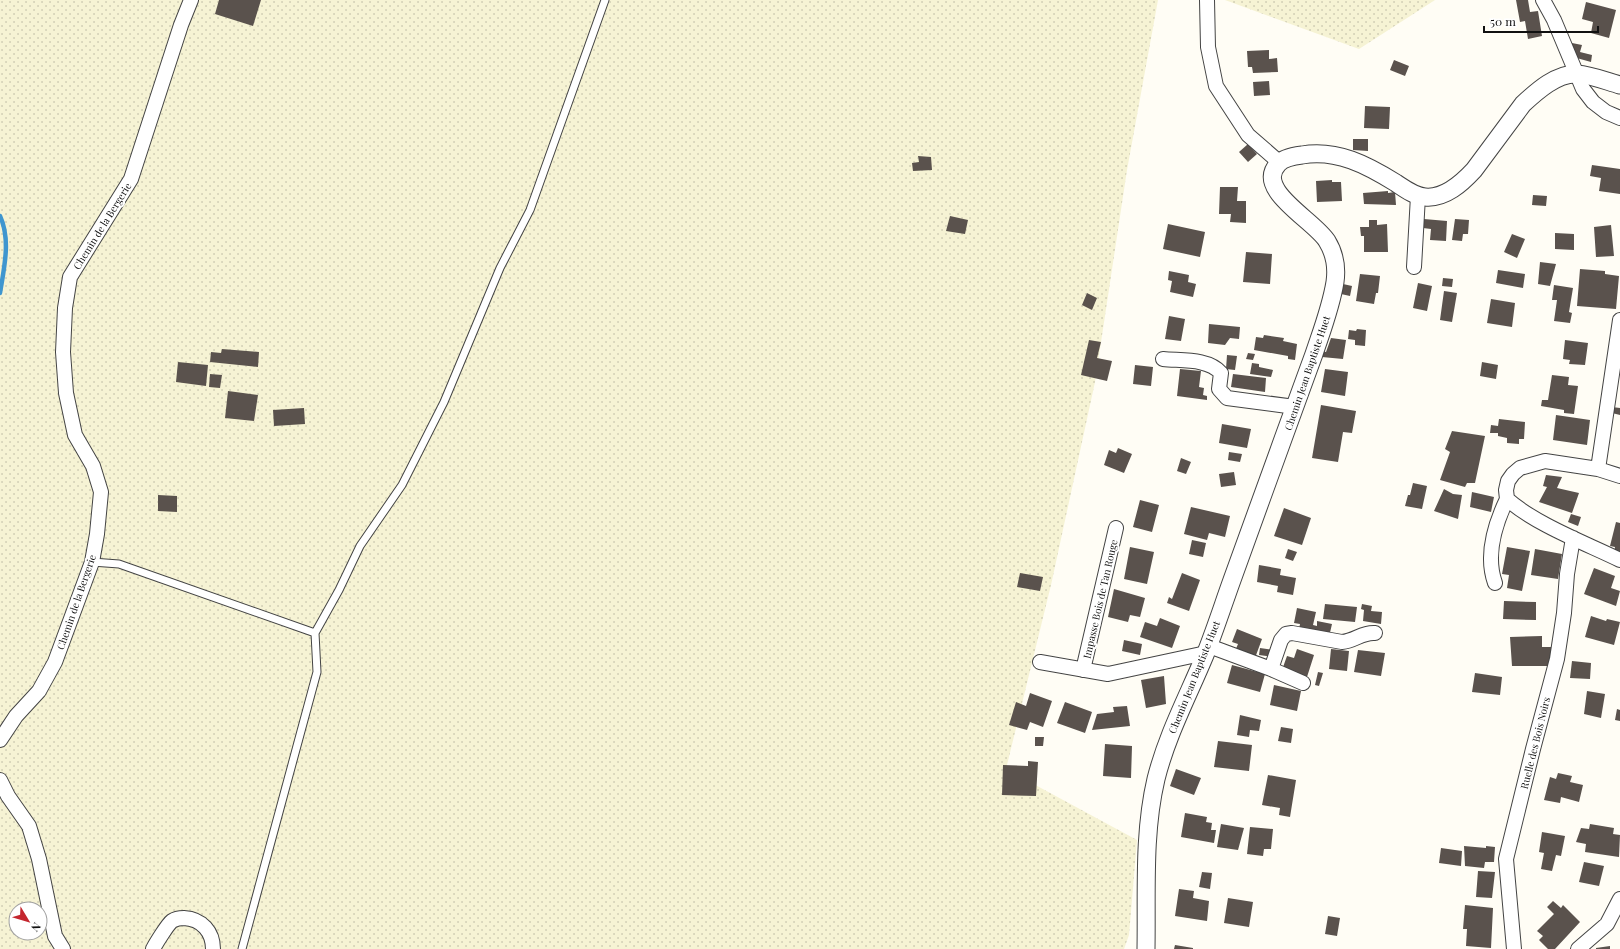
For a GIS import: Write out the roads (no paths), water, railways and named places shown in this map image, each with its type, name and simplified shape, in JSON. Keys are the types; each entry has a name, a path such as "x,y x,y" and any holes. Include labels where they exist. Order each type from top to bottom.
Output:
{"street":[{"name":"Chemin de la Bergerie","path":"0,740 16,716 39,691 55,662 92,562 97,534 101,492 93,466 75,436 66,393 63,352 65,308 70,277 131,179 181,25 191,0"},
{"path":"1207,0 1208,47 1216,86 1248,135 1279,162 1295,156 1316,153 1337,155 1376,170 1418,196 1434,197 1444,194 1458,185 1474,170 1515,113 1532,95 1550,82 1564,75 1577,74 1620,85"},
{"path":"1543,0 1554,20 1583,89 1593,102 1606,112 1620,118"},
{"name":"Chemin Jean Baptiste Huet","path":"1146,949 1148,828 1156,778 1175,724 1207,649 1295,407 1329,310 1336,270 1334,258 1328,242 1319,230 1281,197 1275,189 1271,181 1272,175 1279,162"},
{"path":"1414,268 1418,196"},
{"path":"1598,469 1620,320"},
{"path":"1163,359 1208,364 1216,367 1221,373 1219,389 1227,398 1295,407"},
{"path":"1495,583 1491,571 1491,548 1496,525 1507,498 1506,490 1508,481 1520,468 1545,461 1598,469 1620,476"},
{"path":"1507,498 1524,512 1573,538 1620,560"},
{"name":"Impasse Bois de Tan Rouge","path":"1083,670 1116,528"},
{"name":"Ruelle des Bois Noirs","path":"1514,949 1506,859 1557,659 1564,613 1567,574 1573,538"},
{"path":"1271,669 1281,640 1286,634 1292,633 1342,642 1350,642 1367,632 1375,633"},
{"path":"1207,649 1271,669 1303,683"},
{"name":"Impasse Bois de Tan Rouge","path":"1040,662 1100,674 1118,673 1207,649"},
{"path":"0,780 8,796 29,826 39,859 55,936 63,949"},
{"path":"1578,949 1607,924 1620,899"},
{"path":"152,949 172,921 181,918 195,920 206,928 211,937 213,949"}],"lane":[{"path":"242,949 317,672 315,633 339,590 360,546 402,484 444,402 500,268 530,210 605,0"},
{"path":"92,562 119,564 315,633"}],"waterway":[{"path":"0,216 6,244 5,264 0,293"}]}
